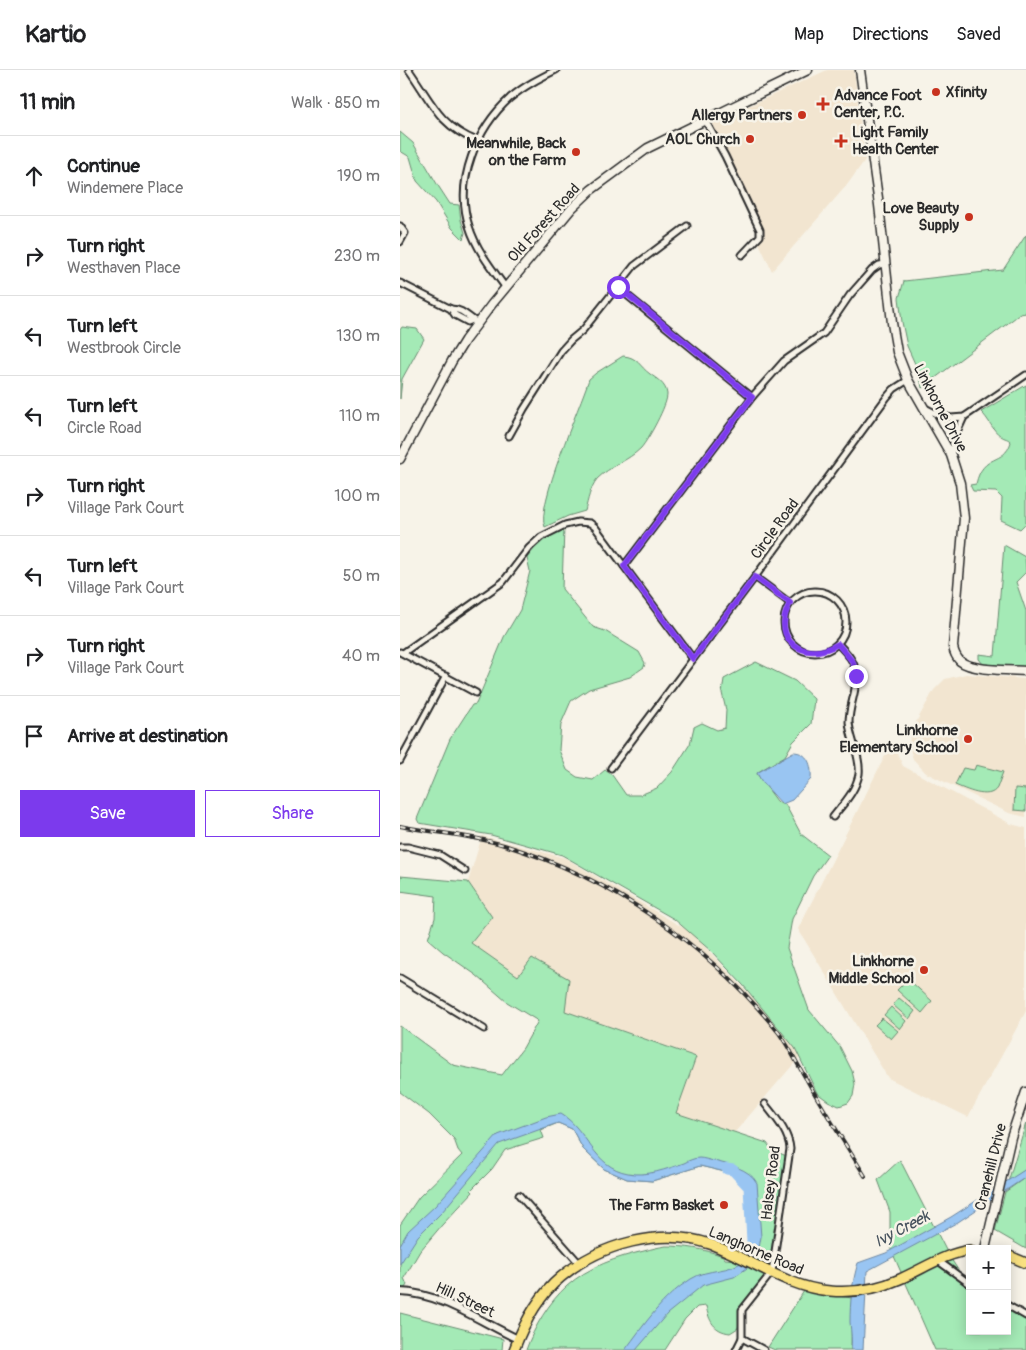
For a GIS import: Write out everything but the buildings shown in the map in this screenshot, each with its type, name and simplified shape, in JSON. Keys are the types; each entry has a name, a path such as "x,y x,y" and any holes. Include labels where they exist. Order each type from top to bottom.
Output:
{"main road":[{"name":"Old Forest Road","path":"400,458 475,322 506,288 566,214 591,190 648,148 808,70"},
{"name":"Linkhorne Drive","path":"860,70 895,340 908,380 951,455 960,483 964,518 953,640 954,652 960,661 970,666 1026,671"},
{"name":"Cranehill Drive","path":"986,1245 1011,1137 1026,1092"},
{"name":"Langhorne Road","path":"514,1350 536,1305 560,1278 579,1264 598,1254 620,1245 642,1240 674,1238 709,1243 794,1283 815,1289 843,1291 883,1286 937,1260 966,1251"},
{"path":"1011,1257 1026,1263"}],"street":[{"path":"506,288 483,256 468,226 465,191 468,172 477,142 490,121 510,98 533,81 556,70"},
{"path":"412,71 435,110 460,134 477,142"},
{"path":"705,120 725,156 760,230 760,236 742,255"},
{"path":"400,226 405,233 400,242"},
{"path":"509,436 560,351 583,330 634,266 687,226"},
{"path":"624,566 752,397 784,361 824,333 850,295 872,270 880,264 886,264"},
{"path":"400,283 451,309 455,315 468,322 475,322"},
{"path":"618,287 752,397"},
{"path":"925,407 941,416 951,418 964,417 1026,375"},
{"name":"Circle Road","path":"611,768 755,577 887,397 894,389 908,380"},
{"path":"951,455 955,437 964,417"},
{"path":"476,692 402,652 503,582 529,548 541,537 565,525 578,522 590,523 595,527 693,659"},
{"path":"755,577 790,603"},
{"path":"812,591 821,592 836,600 842,607 846,624 838,644 816,652 806,652 797,648 785,632 785,612 790,603 796,597 812,591"},
{"path":"833,817 851,793 859,774 849,720 856,676 853,662 838,644"},
{"path":"400,760 446,676"},
{"path":"400,847 440,856 465,871"},
{"path":"400,978 484,1029"},
{"name":"Halsey Road","path":"765,1104 782,1126 790,1142 769,1271"},
{"path":"519,1195 579,1264"},
{"path":"937,1260 966,1281"},
{"path":"736,1350 742,1338 742,1310 769,1271"},
{"name":"Hill Street","path":"400,1292 420,1294 440,1300 518,1339"},
{"path":"1011,1307 1026,1316"},
{"path":"742,1338 764,1350"}],"shaded area":[{"path":"827,70 854,70 865,160 847,185 772,271 759,243 762,239 762,227 712,123"},
{"name":"Linkhorne Elementary School","path":"966,674 1026,679 1026,817 1009,813 926,773 913,759 909,746 910,733 934,690 945,679"},
{"name":"Linkhorne Middle School","path":"892,742 903,766 1011,824 1026,828 1026,1011 968,1117 888,1078 798,929"},
{"path":"482,836 565,858 692,933 804,1052 735,1132 676,1113 696,1057 565,1011 471,943 492,917 468,882"}],"green space":[{"path":"400,132 413,143 450,204 459,205 465,233 463,239 452,228 436,202 417,181 410,157 400,151"},
{"path":"1026,235 1026,313 1020,314 922,388 920,375 907,346 902,322 899,298 904,281 1003,270"},
{"path":"402,327 417,329 424,339 402,379 400,399 400,330"},
{"path":"623,356 635,360 665,387 667,394 661,413 641,448 597,479 591,490 585,511 568,516 545,527 544,516 552,478 589,379"},
{"path":"1026,385 1026,523 1020,529 1001,520 1002,498 996,492 973,491 970,485 976,484 983,467 1004,454 1011,442 998,434 981,412"},
{"path":"564,528 562,589 593,627 605,631 639,652 645,663 644,667 630,677 589,689 571,701 561,724 559,750 567,770 577,777 593,780 605,770 612,775 626,795 640,795 657,788 672,772 690,744 694,727 702,723 717,730 725,728 726,710 722,693 724,679 756,662 795,681 814,699 811,724 793,742 785,756 757,774 777,801 785,804 801,834 828,855 813,876 792,919 787,948 809,1010 840,1047 852,1071 855,1084 853,1096 848,1103 839,1106 817,1093 795,1048 743,985 711,951 674,919 562,855 491,835 419,823 417,819 450,739 472,705 476,704 504,637 520,610 530,571 527,558 541,540"},
{"path":"1004,545 1025,557 1026,572 1016,582 1026,611 1026,668 983,664 979,659 979,654 995,656"},
{"path":"976,765 1003,772 997,788 993,792 988,794 977,793 955,785 963,768 974,770"},
{"path":"1015,788 1026,789 1026,811 1014,810"},
{"path":"400,876 468,882 492,917 471,943 518,976 532,958 569,979 565,1011 696,1057 676,1113 767,1143 772,1150 789,1157 772,1272 742,1310 738,1328 730,1333 716,1328 711,1321 706,1306 697,1307 685,1319 665,1350 526,1350 533,1333 548,1307 575,1279 593,1268 624,1256 666,1246 688,1247 723,1256 725,1259 736,1260 748,1249 752,1232 749,1187 738,1175 700,1166 652,1181 627,1179 604,1169 583,1149 572,1129 558,1123 541,1130 544,1138 505,1150 492,1169 471,1190 473,1192 420,1251 404,1278 407,1285 400,1295 400,1225 419,1197 462,1155 454,1139 429,1114 400,1092 400,1026 453,1065 502,1075 523,1048 538,1021 507,1002 476,975 428,939 435,918 436,896 400,891"},
{"path":"908,979 932,1001 922,1013 897,990"},
{"path":"899,998 915,1011 909,1019 893,1005"},
{"path":"891,1007 906,1021 900,1029 884,1015"},
{"path":"882,1018 898,1031 891,1039 875,1025"},
{"path":"1026,1123 1026,1169 1008,1182"},
{"path":"900,1160 949,1256 966,1282 966,1335 1011,1335 1011,1308 1026,1317 1026,1350 935,1350 890,1247 890,1212 878,1180"},
{"path":"1026,1177 1026,1249 995,1231 1005,1192"},
{"path":"804,1291 852,1298 851,1350 775,1350 768,1347"},
{"path":"400,1313 503,1339 502,1350 400,1350"}],"water":[{"path":"793,752 802,754 808,760 811,769 811,779 792,800 782,804 762,782 757,773"},
{"path":"561,1114 578,1129 607,1164 616,1169 628,1173 642,1174 671,1168 693,1159 701,1158 738,1168 749,1174 757,1183 761,1237 753,1264 734,1277 703,1285 667,1314 636,1350 625,1350 663,1302 681,1286 704,1273 732,1267 745,1260 754,1217 750,1184 742,1176 700,1166 652,1181 627,1179 604,1169 583,1149 572,1129 558,1123 499,1144 442,1212 418,1236 400,1264 400,1245 408,1231 435,1206 498,1135 546,1117"},
{"path":"1026,1169 1026,1177 958,1222 867,1271 863,1350 851,1350 851,1300 858,1263 886,1253 951,1217"}],"waterway":[{"path":"727,1169 733,1170 749,1187 752,1241"}],"railway":[{"path":"400,826 465,836 504,845 544,859 583,876 655,918 721,971 779,1033 865,1176"}],"place":[{"name":"Xfinity","path":"936,92"},
{"name":"Advance Foot Center, P.C.","path":"823,104"},
{"name":"Allergy Partners","path":"802,115"},
{"name":"AOL Church","path":"750,139"},
{"name":"Light Family Health Center","path":"841,141"},
{"name":"Meanwhile, Back on the Farm","path":"576,152"},
{"name":"Love Beauty Supply","path":"969,217"},
{"name":"Linkhorne Elementary School","path":"968,739"},
{"name":"Linkhorne Middle School","path":"924,970"},
{"name":"The Farm Basket","path":"724,1205"}],"route":[{"path":"618,287 752,397 624,566 693,659 755,577 790,603 785,612 785,632 797,648 806,652 816,652 838,644 853,662 856,676"}],"water label":[{"name":"Ivy Creek","path":"902,1229"}]}
